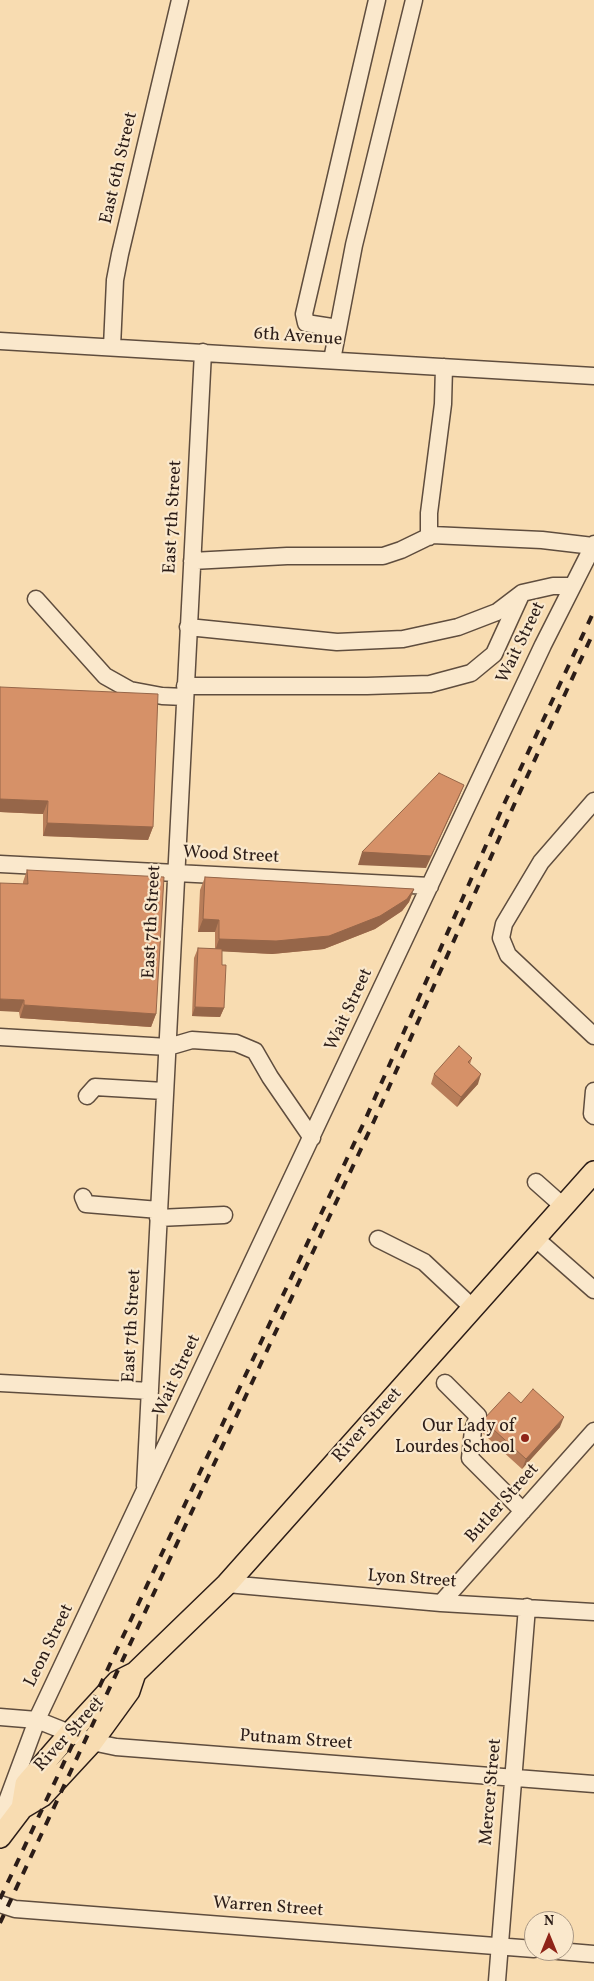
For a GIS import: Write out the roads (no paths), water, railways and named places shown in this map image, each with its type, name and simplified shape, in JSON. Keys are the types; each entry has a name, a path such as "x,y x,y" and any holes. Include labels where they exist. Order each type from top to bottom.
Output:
{"main road":[{"name":"River Street","path":"22,1808 26,1784 71,1732 117,1682 135,1674 227,1584 594,1172"},
{"name":"River Street","path":"0,1836 22,1808 42,1796 92,1742 129,1691 135,1674"}],"street":[{"name":"East 6th Street","path":"112,347 115,280 120,254 180,0"},
{"path":"338,328 306,323 304,314 377,0"},
{"path":"332,360 354,245 414,0"},
{"name":"6th Avenue","path":"0,341 594,376"},
{"name":"East 7th Street","path":"144,1493 203,352"},
{"path":"429,537 429,513 443,404 444,367"},
{"path":"192,561 287,556 383,556 429,537 461,535 593,545"},
{"name":"Wait Street","path":"144,1493 542,645 593,545"},
{"path":"188,628 337,642 403,639 458,627 497,612 522,593 554,586 572,586"},
{"path":"36,599 105,676 130,690 162,696 185,691 430,684 471,673 494,654 522,593"},
{"path":"594,801 541,862 504,924 501,938 508,955 594,1036"},
{"name":"Wood Street","path":"0,864 430,886"},
{"path":"0,1037 168,1047 192,1040 236,1043 255,1052 312,1138"},
{"path":"87,1096 95,1086 164,1091"},
{"path":"594,1091 592,1114 594,1116"},
{"path":"536,1182 563,1206"},
{"path":"83,1196 86,1204 158,1214 224,1215"},
{"path":"535,1238 594,1290"},
{"path":"378,1239 424,1262 473,1308"},
{"path":"0,1383 150,1391"},
{"path":"445,1383 478,1416 473,1430 470,1458 523,1511"},
{"name":"Butler Street","path":"441,1603 594,1431"},
{"name":"Leon Street","path":"0,1820 37,1720 144,1493"},
{"name":"Lyon Street","path":"227,1584 441,1603 594,1612"},
{"name":"Mercer Street","path":"497,1981 527,1607"},
{"name":"Putnam Street","path":"0,1716 37,1720 92,1742 116,1747 594,1784"},
{"name":"Warren Street","path":"0,1904 15,1909 524,1948"},
{"path":"574,1952 594,1954"}],"railway":[{"path":"0,1899 366,1118 505,802 594,611"},
{"path":"0,1923 374,1121 514,805 594,631"}],"place":[{"name":"Our Lady of Lourdes School","path":"525,1438"}]}
